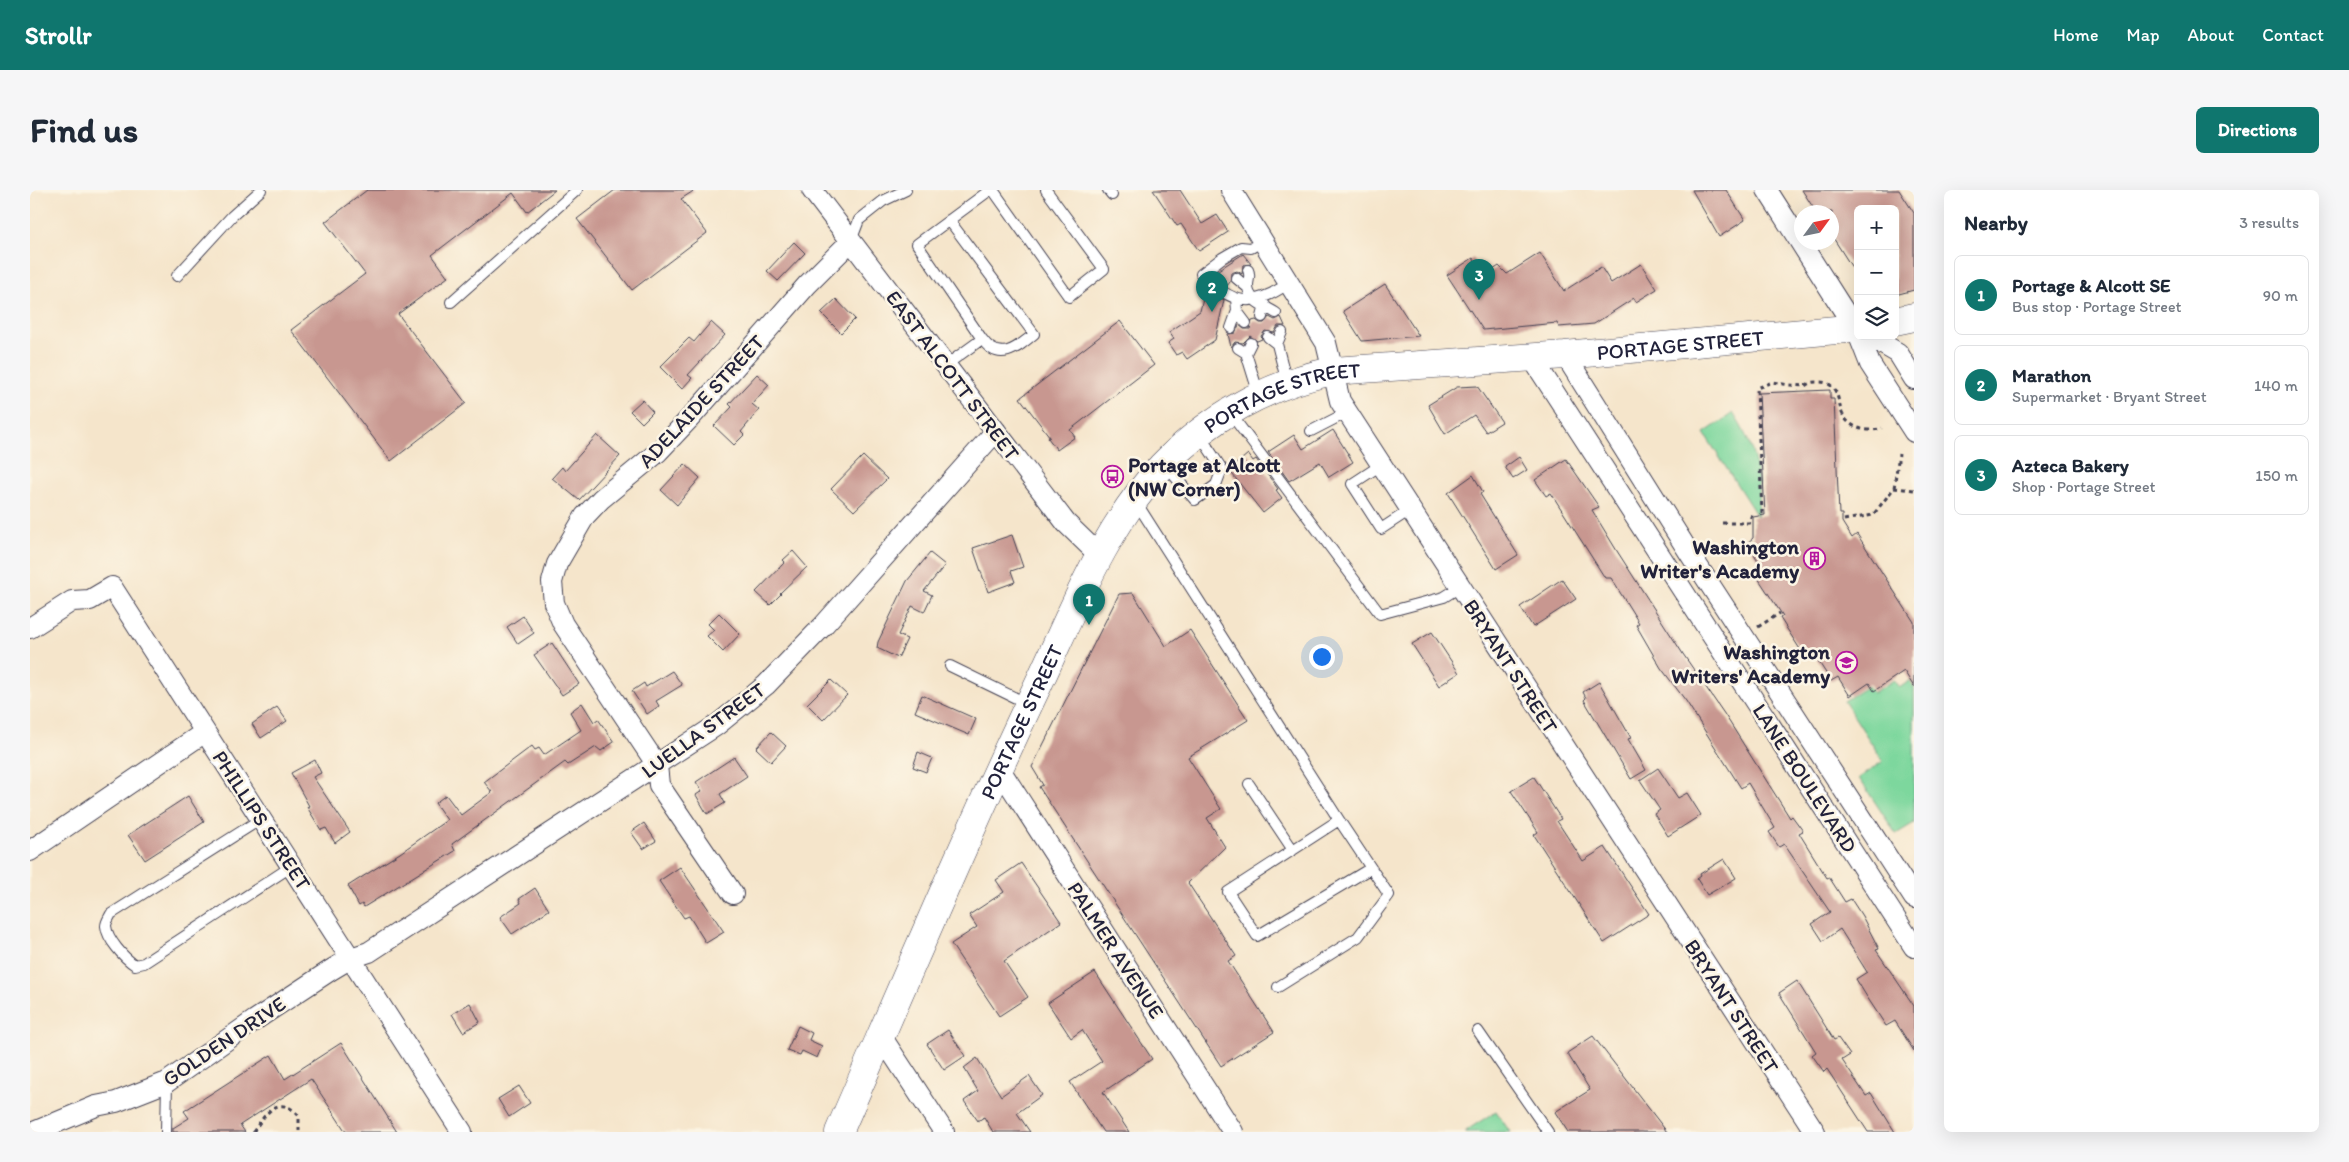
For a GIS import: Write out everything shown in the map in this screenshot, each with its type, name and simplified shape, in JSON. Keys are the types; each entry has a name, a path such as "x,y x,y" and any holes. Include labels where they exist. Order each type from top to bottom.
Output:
{"main road":[{"path":"1899,320 1914,317"},
{"name":"PORTAGE STREET","path":"839,1132 999,768 1099,555 1124,514 1165,464 1200,434 1230,412 1259,396 1309,376 1333,371 1532,358 1854,332"}],"street":[{"name":"EAST ALCOTT STREET","path":"812,190 1066,523 1099,555"},
{"name":"BRYANT STREET","path":"1231,190 1326,343 1340,401 1815,1132"},
{"path":"1767,190 1854,324"},
{"name":"ADELAIDE STREET","path":"657,765 563,624 554,602 552,582 557,564 585,516 658,452 699,409 807,285 851,241"},
{"path":"1862,340 1870,364 1914,432"},
{"path":"1874,340 1898,353 1914,379"},
{"name":"LANE BOULEVARD","path":"1565,355 1914,898"},
{"name":"LANE BOULEVARD","path":"1532,358 1751,696 1911,935"},
{"name":"LUELLA STREET","path":"351,958 369,952 657,765 717,725 766,685 822,627 996,431"},
{"name":"PHILLIPS STREET","path":"30,628 72,601 90,600 112,587 462,1132"},
{"path":"1751,696 1773,681"},
{"path":"30,851 205,732"},
{"path":"657,765 658,785 733,894"},
{"name":"PALMER AVENUE","path":"999,768 1233,1132"},
{"name":"GOLDEN DRIVE","path":"34,1132 96,1106 116,1102 167,1082 255,1020 351,958"},
{"path":"881,1036 944,1132"}],"lane":[{"path":"177,276 232,216 260,190"},
{"path":"451,302 577,190"},
{"path":"949,220 1034,334 1010,351 998,352 989,349 917,244 949,220 992,190 1069,297 1104,269 1046,190"},
{"path":"851,241 858,220 883,201 901,191"},
{"path":"1262,241 1251,248 1241,247 1201,274 1219,291 1236,298 1254,301 1276,313"},
{"path":"1248,270 1251,274 1248,287 1254,301"},
{"path":"1236,278 1238,282 1248,287"},
{"path":"1254,301 1272,295 1289,283"},
{"path":"1231,328 1237,311 1236,298"},
{"path":"1262,317 1265,306"},
{"path":"1237,311 1246,323"},
{"path":"1282,332 1277,344 1287,384"},
{"path":"1268,337 1277,344"},
{"path":"946,365 982,339"},
{"path":"1251,343 1242,350 1259,396"},
{"path":"1230,412 1380,614 1444,597 1460,587"},
{"path":"1311,431 1348,412"},
{"path":"1165,464 1195,500 1216,485 1222,469 1200,434"},
{"path":"1381,464 1352,484 1381,529 1410,510"},
{"path":"1135,501 1389,895 1358,937 1278,987"},
{"path":"950,666 1028,704"},
{"path":"1249,784 1293,850"},
{"path":"261,819 111,914 106,924 109,935 127,960 134,965 144,963 292,866"},
{"path":"1339,820 1228,892 1257,936 1371,868"},
{"path":"1478,1031 1548,1132"},
{"path":"166,1132 167,1082"}],"path":[{"path":"1762,514 1757,388 1772,382 1805,386 1809,382 1823,382 1833,387 1840,399 1842,413 1850,424 1861,429 1873,431 1882,428"},
{"path":"1844,520 1873,515 1894,488 1898,454"},
{"path":"1894,488 1914,490"},
{"path":"1722,523 1749,523 1752,514"},
{"path":"1757,627 1780,613"},
{"path":"253,1132 267,1112 279,1106 286,1106 299,1116 299,1132"}],"green space":[{"path":"1733,413 1747,438 1755,462 1758,488 1757,516 1704,433"},
{"path":"1914,678 1914,823 1896,834 1859,778 1883,761 1844,701 1868,686 1873,693 1894,680 1899,688"},
{"path":"1496,1111 1510,1132 1464,1132"}],"building":[{"path":"367,190 555,190 527,212 513,193 432,255 448,277 398,314 466,403 391,461 291,330 365,274 325,222"},
{"path":"615,190 695,190 681,199 707,233 632,290 577,219"},
{"path":"1153,190 1180,190 1202,224 1217,215 1228,232 1199,251 1181,224 1177,226"},
{"path":"1692,190 1726,190 1745,220 1719,237"},
{"path":"1802,190 1899,190 1914,213 1914,290 1899,294 1899,205 1854,205 1854,271 1839,247 1839,205 1812,205"},
{"path":"794,242 805,253 778,281 767,271"},
{"path":"1540,253 1564,291 1601,267 1611,283 1641,264 1657,289 1636,302 1634,298 1594,324 1559,327 1557,323 1483,330 1447,275 1473,258 1484,276 1499,266 1507,274"},
{"path":"1243,254 1251,264 1243,265 1242,274 1237,271 1231,273 1230,282 1227,286 1212,274"},
{"path":"1385,284 1419,336 1362,341 1343,311"},
{"path":"1206,287 1224,300 1215,340 1187,359 1182,352 1176,355 1168,343 1174,339 1169,332 1200,311"},
{"path":"836,299 855,319 841,333 821,313"},
{"path":"1269,317 1275,320 1281,317 1285,326 1278,326 1274,333 1265,331 1261,336 1262,339 1257,341 1250,336 1243,343 1235,342 1231,347 1228,334 1235,333 1239,325 1244,329 1250,329 1252,321 1256,320 1264,323"},
{"path":"1120,321 1154,365 1070,430 1075,437 1057,450 1048,438 1050,437 1020,398"},
{"path":"711,322 725,335 688,375 692,378 682,389 660,367 689,338 694,342"},
{"path":"757,374 769,385 752,404 759,410 741,432 744,435 734,445 714,426 732,407 729,404"},
{"path":"1477,386 1502,422 1486,432 1474,415 1445,434 1428,405 1457,387"},
{"name":"Washington Writer's Academy","path":"1830,390 1830,399 1834,399 1839,514 1842,514 1842,522 1852,538 1857,534 1914,622 1914,687 1904,671 1874,691 1869,683 1850,696 1838,677 1831,681 1813,653 1805,657 1780,618 1783,616 1758,578 1766,573 1747,543 1753,538 1753,517 1765,515 1759,393"},
{"path":"642,400 653,412 642,423 630,411"},
{"path":"1333,430 1353,462 1329,477 1320,462 1289,481 1268,452 1294,435 1303,449"},
{"path":"597,435 620,456 579,500 552,478 562,467 565,471"},
{"path":"1248,454 1253,461 1256,459 1278,489 1276,490 1282,498 1263,513 1229,470"},
{"path":"863,456 887,479 854,511 831,489"},
{"path":"1519,457 1527,470 1513,479 1505,467"},
{"path":"1566,459 1599,507 1592,510 1617,551 1790,818 1792,816 1803,831 1799,833 1827,878 1829,877 1845,902 1851,899 1862,916 1879,949 1876,950 1914,1006 1914,1051 1895,1021 1886,1026 1856,979 1867,972 1840,929 1823,941 1812,924 1830,912 1784,844 1779,847 1769,832 1775,828 1748,783 1741,788 1686,701 1661,668 1636,625 1639,623 1611,578 1605,578 1551,493 1546,496 1535,480"},
{"path":"685,464 700,478 677,505 661,490"},
{"path":"1473,475 1483,492 1480,494 1518,555 1496,569 1448,493"},
{"path":"1012,535 1023,567 1011,571 1015,582 988,592 973,548"},
{"path":"793,551 807,567 770,605 756,592"},
{"path":"930,553 945,565 924,591 932,595 924,612 912,606 898,635 907,639 898,658 877,648 878,642 907,581"},
{"path":"1562,579 1576,599 1533,627 1520,607"},
{"path":"1133,593 1166,646 1190,630 1248,720 1188,757 1221,809 1207,818 1225,847 1188,883 1236,956 1228,961 1274,1032 1221,1066 1039,787 1043,785 1032,767 1119,594"},
{"path":"719,613 740,634 723,652 707,636 714,630 708,624"},
{"path":"523,616 534,633 518,644 507,627"},
{"path":"1432,632 1459,673 1439,686 1412,644"},
{"path":"552,643 579,684 562,695 534,655"},
{"path":"672,671 682,685 656,701 659,706 647,714 632,691 644,683 646,687"},
{"path":"831,680 847,695 823,720 807,704"},
{"path":"1599,682 1631,738 1628,739 1646,770 1631,779 1584,700 1586,698 1583,692"},
{"path":"922,695 976,719 969,735 915,712"},
{"path":"582,703 594,722 598,719 614,742 601,751 596,747 568,765 565,762 452,844 455,851 364,907 362,904 359,906 348,886 447,820 435,803 446,795 461,815 492,792 484,782 532,746 535,750 539,748 544,755 581,730 570,712"},
{"path":"277,707 287,721 261,738 252,724"},
{"path":"771,732 786,746 771,762 756,748"},
{"path":"918,752 932,758 926,772 913,767"},
{"path":"734,757 747,776 720,794 725,803 707,814 696,795 702,791 696,782"},
{"path":"315,760 321,773 313,777 350,832 335,843 326,828 321,830 307,807 309,806 291,773"},
{"path":"1658,768 1678,798 1687,793 1701,815 1668,836 1654,814 1660,810 1640,780"},
{"path":"1534,777 1561,819 1557,821 1583,861 1605,847 1649,914 1604,943 1534,835 1538,832 1511,791"},
{"path":"188,796 204,822 145,860 128,835"},
{"path":"644,823 656,841 643,849 631,832"},
{"path":"1724,859 1736,878 1707,895 1697,879 1701,876 1700,874"},
{"path":"1021,863 1061,922 1004,961 1028,997 999,1016 951,944 977,927 969,915 1004,892 996,880"},
{"path":"680,867 724,932 706,943 689,916 684,918 659,881"},
{"path":"535,888 549,910 512,934 500,917 521,903 519,899"},
{"path":"1095,972 1152,1059 1103,1092 1129,1132 1103,1132 1070,1082 1102,1061 1082,1030 1071,1038 1048,1003"},
{"path":"1797,981 1834,1040 1838,1038 1850,1055 1842,1060 1866,1096 1871,1093 1895,1132 1868,1132 1827,1069 1824,1072 1812,1055 1816,1052 1779,993"},
{"path":"470,1003 480,1022 463,1032 452,1014"},
{"path":"798,1026 812,1033 809,1040 822,1046 817,1058 802,1051 800,1055 787,1050"},
{"path":"948,1030 965,1056 944,1070 927,1044"},
{"path":"1593,1036 1667,1132 1568,1132 1555,1112 1590,1090 1567,1053"},
{"path":"341,1043 397,1132 346,1132 311,1079 240,1125 245,1132 173,1132 173,1128 189,1118 184,1111 271,1055 285,1079"},
{"path":"977,1058 1001,1096 1029,1076 1042,1095 1017,1113 1030,1132 993,1132 984,1117 978,1121 964,1101 978,1091 964,1068"},
{"path":"519,1086 530,1103 509,1117 498,1099"}],"place":[{"name":"Azteca Bakery","path":"1479,300"},
{"name":"Marathon","path":"1212,312"},
{"name":"Portage at Alcott (NW Corner)","path":"1112,476"},
{"name":"Washington Writer's Academy","path":"1815,558"},
{"name":"Portage & Alcott SE","path":"1089,625"},
{"name":"Washington Writers' Academy","path":"1846,663"}]}
